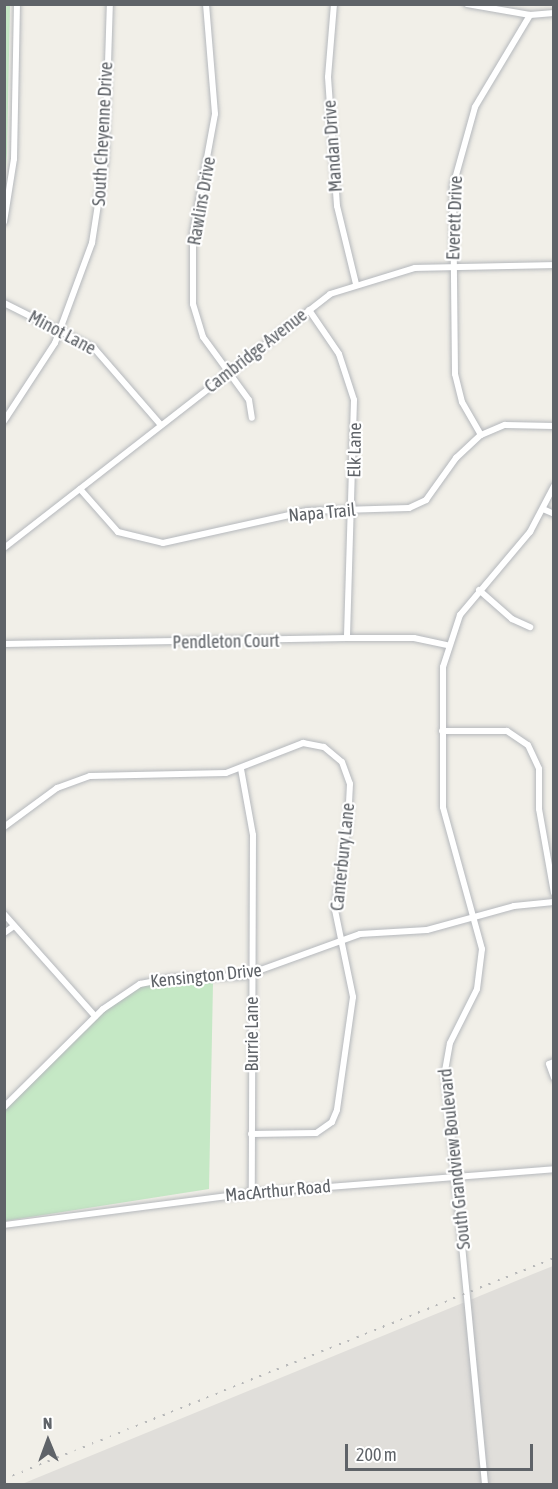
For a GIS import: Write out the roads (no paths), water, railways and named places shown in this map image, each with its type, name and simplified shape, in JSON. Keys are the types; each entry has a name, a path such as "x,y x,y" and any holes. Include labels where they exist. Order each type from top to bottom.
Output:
{"street":[{"path":"4,222 14,159 17,4"},
{"name":"South Cheyenne Drive","path":"4,421 61,329 86,265 100,201 110,4"},
{"name":"Rawlins Drive","path":"206,4 214,124 193,234 192,289 200,330 228,374 249,400 252,418"},
{"name":"Mandan Drive","path":"334,4 328,77 337,206 356,284"},
{"path":"467,4 530,15 554,13"},
{"name":"Everett Drive","path":"481,435 456,382 453,186 465,133 487,83 530,15"},
{"name":"Cambridge Avenue","path":"4,549 309,310 356,284 415,268 554,266"},
{"name":"Minot Lane","path":"4,303 61,329 105,357 161,425"},
{"name":"Elk Lane","path":"309,310 339,354 351,386 356,427 347,638"},
{"name":"Napa Trail","path":"80,489 111,527 132,539 155,543 307,511 417,505 481,435 505,425 554,426"},
{"name":"South Grandview Boulevard","path":"485,1485 459,1177 445,1062 481,975 482,949 446,826 442,730 447,645 460,615 479,590 519,547 543,509 554,486"},
{"path":"543,509 554,514"},
{"path":"479,590 512,619 530,627"},
{"name":"Pendleton Court","path":"4,644 414,638 447,645"},
{"path":"442,730 507,731 528,745 539,769 539,809 554,893"},
{"name":"Canterbury Lane","path":"4,827 57,788 90,776 190,775 241,769 309,743 333,752 345,767 348,822 335,901 353,1012 336,1115 316,1133 251,1134"},
{"name":"Burrie Lane","path":"241,769 253,835 252,1193"},
{"name":"Kensington Drive","path":"4,1107 95,1016 125,990 150,981 252,974 341,940 370,932 427,930 514,906 554,902"},
{"path":"4,914 95,1016"},
{"path":"4,933 14,926"},
{"path":"551,1063 554,1078"},
{"name":"MacArthur Road","path":"4,1225 252,1193 554,1169"}],"railway":[{"path":"4,1479 554,1258"}]}
